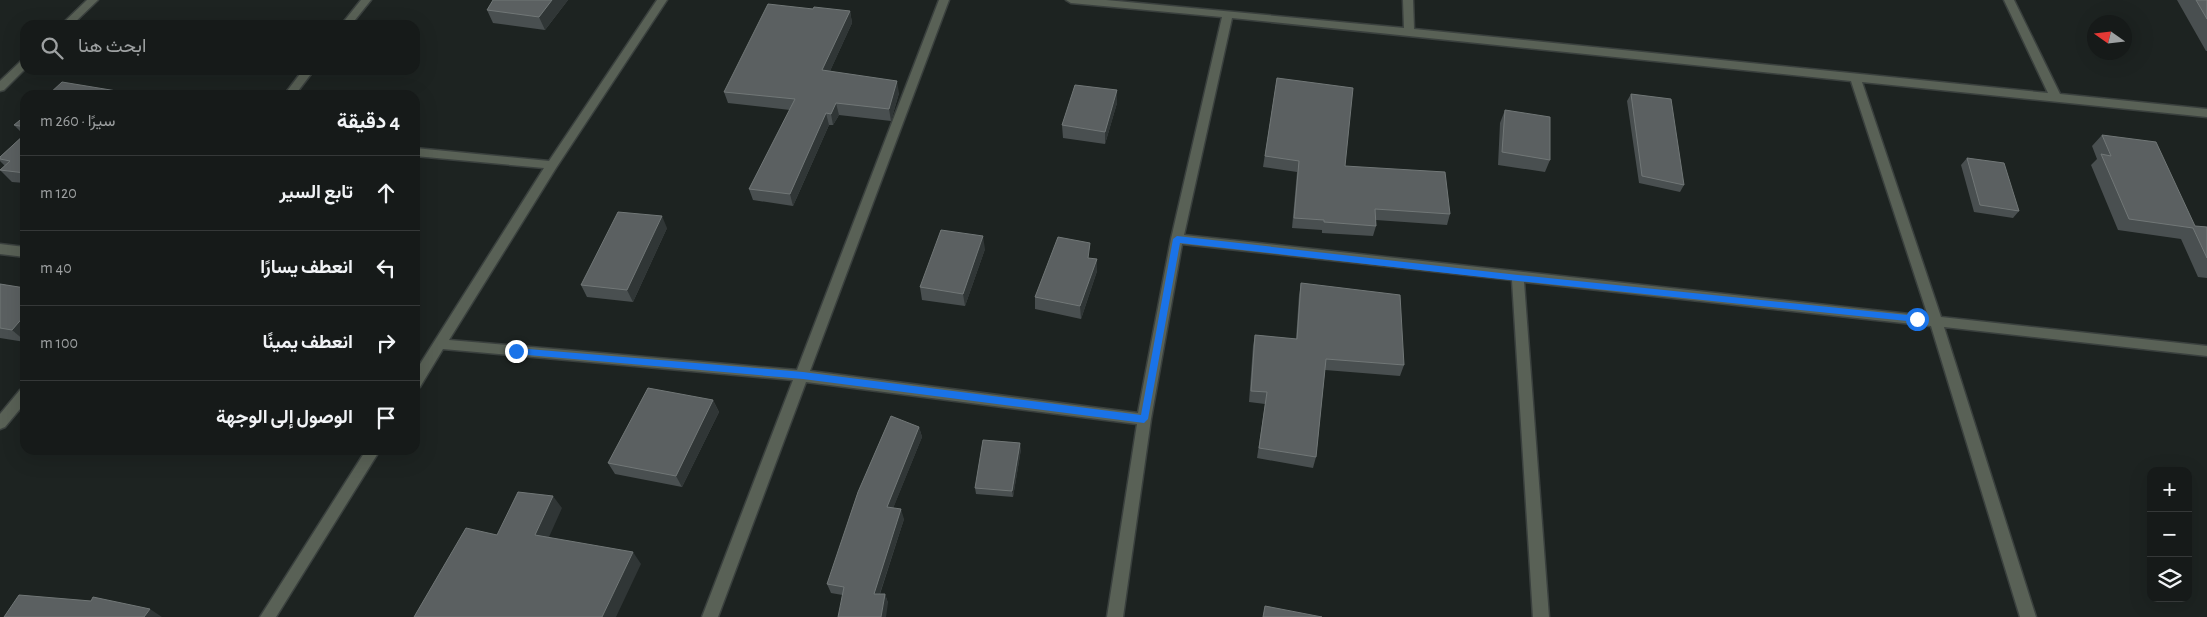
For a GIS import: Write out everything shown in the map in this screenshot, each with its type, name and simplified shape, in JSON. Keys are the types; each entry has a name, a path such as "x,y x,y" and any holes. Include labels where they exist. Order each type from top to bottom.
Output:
{"street":[{"path":"71,20 93,0"},
{"path":"350,20 366,0"},
{"path":"420,375 552,165 662,0"},
{"path":"710,617 944,0"},
{"path":"1071,0 1163,4 1228,14 2055,96 2207,113"},
{"path":"1408,0 1409,32"},
{"path":"2009,0 2055,96"},
{"path":"1115,617 1144,419 1177,239 1228,14"},
{"path":"0,87 20,68"},
{"path":"293,90 305,75"},
{"path":"1855,77 1936,321 2028,617"},
{"path":"420,152 552,165"},
{"path":"1177,239 1518,278 1936,321 2207,352"},
{"path":"0,249 20,251"},
{"path":"1518,278 1541,617"},
{"path":"440,344 803,376 1144,419"},
{"path":"0,423 20,400"},
{"path":"268,617 370,455"}],"building":[{"path":"493,0 552,0 539,17 487,10"},
{"path":"2196,0 2207,0 2207,19"},
{"path":"768,4 850,11 822,70 897,81 889,109 836,103 831,114 826,113 790,194 749,189 795,99 724,92"},
{"path":"1277,78 1353,88 1345,166 1445,172 1450,214 1375,209 1376,226 1294,218 1299,161 1265,156"},
{"path":"62,82 111,90 53,90"},
{"path":"1075,85 1117,90 1105,132 1062,125"},
{"path":"1631,94 1671,99 1684,185 1642,176"},
{"path":"1505,110 1550,117 1550,160 1502,152"},
{"path":"20,120 20,126 14,125"},
{"path":"2102,135 2156,142 2195,226 2207,227 2207,258 2193,228 2129,219 2101,154 2111,156"},
{"path":"20,139 20,172 0,170 10,161 0,159"},
{"path":"1967,158 2004,163 2019,211 1980,205"},
{"path":"618,212 662,216 627,290 581,285"},
{"path":"941,230 983,236 963,294 920,287"},
{"path":"1058,237 1090,243 1088,258 1097,259 1080,306 1035,297"},
{"path":"1301,283 1400,295 1404,365 1326,359 1316,457 1259,448 1267,392 1251,391 1255,335 1297,339"},
{"path":"0,284 20,287 20,321 12,330 0,328"},
{"path":"648,388 713,400 676,476 608,463"},
{"path":"891,416 919,427 887,507 901,509 874,594 885,594 881,617 838,617 844,587 827,584 858,492"},
{"path":"983,440 1020,443 1012,491 975,488"},
{"path":"518,492 553,496 535,535 633,552 602,617 414,617 466,528 497,535"},
{"path":"19,595 91,601 93,597 150,609 144,617 4,617"},
{"path":"1265,606 1322,617 1263,617"}],"route":[{"path":"516,351 803,376 1144,419 1177,239 1518,278 1917,319"}]}
